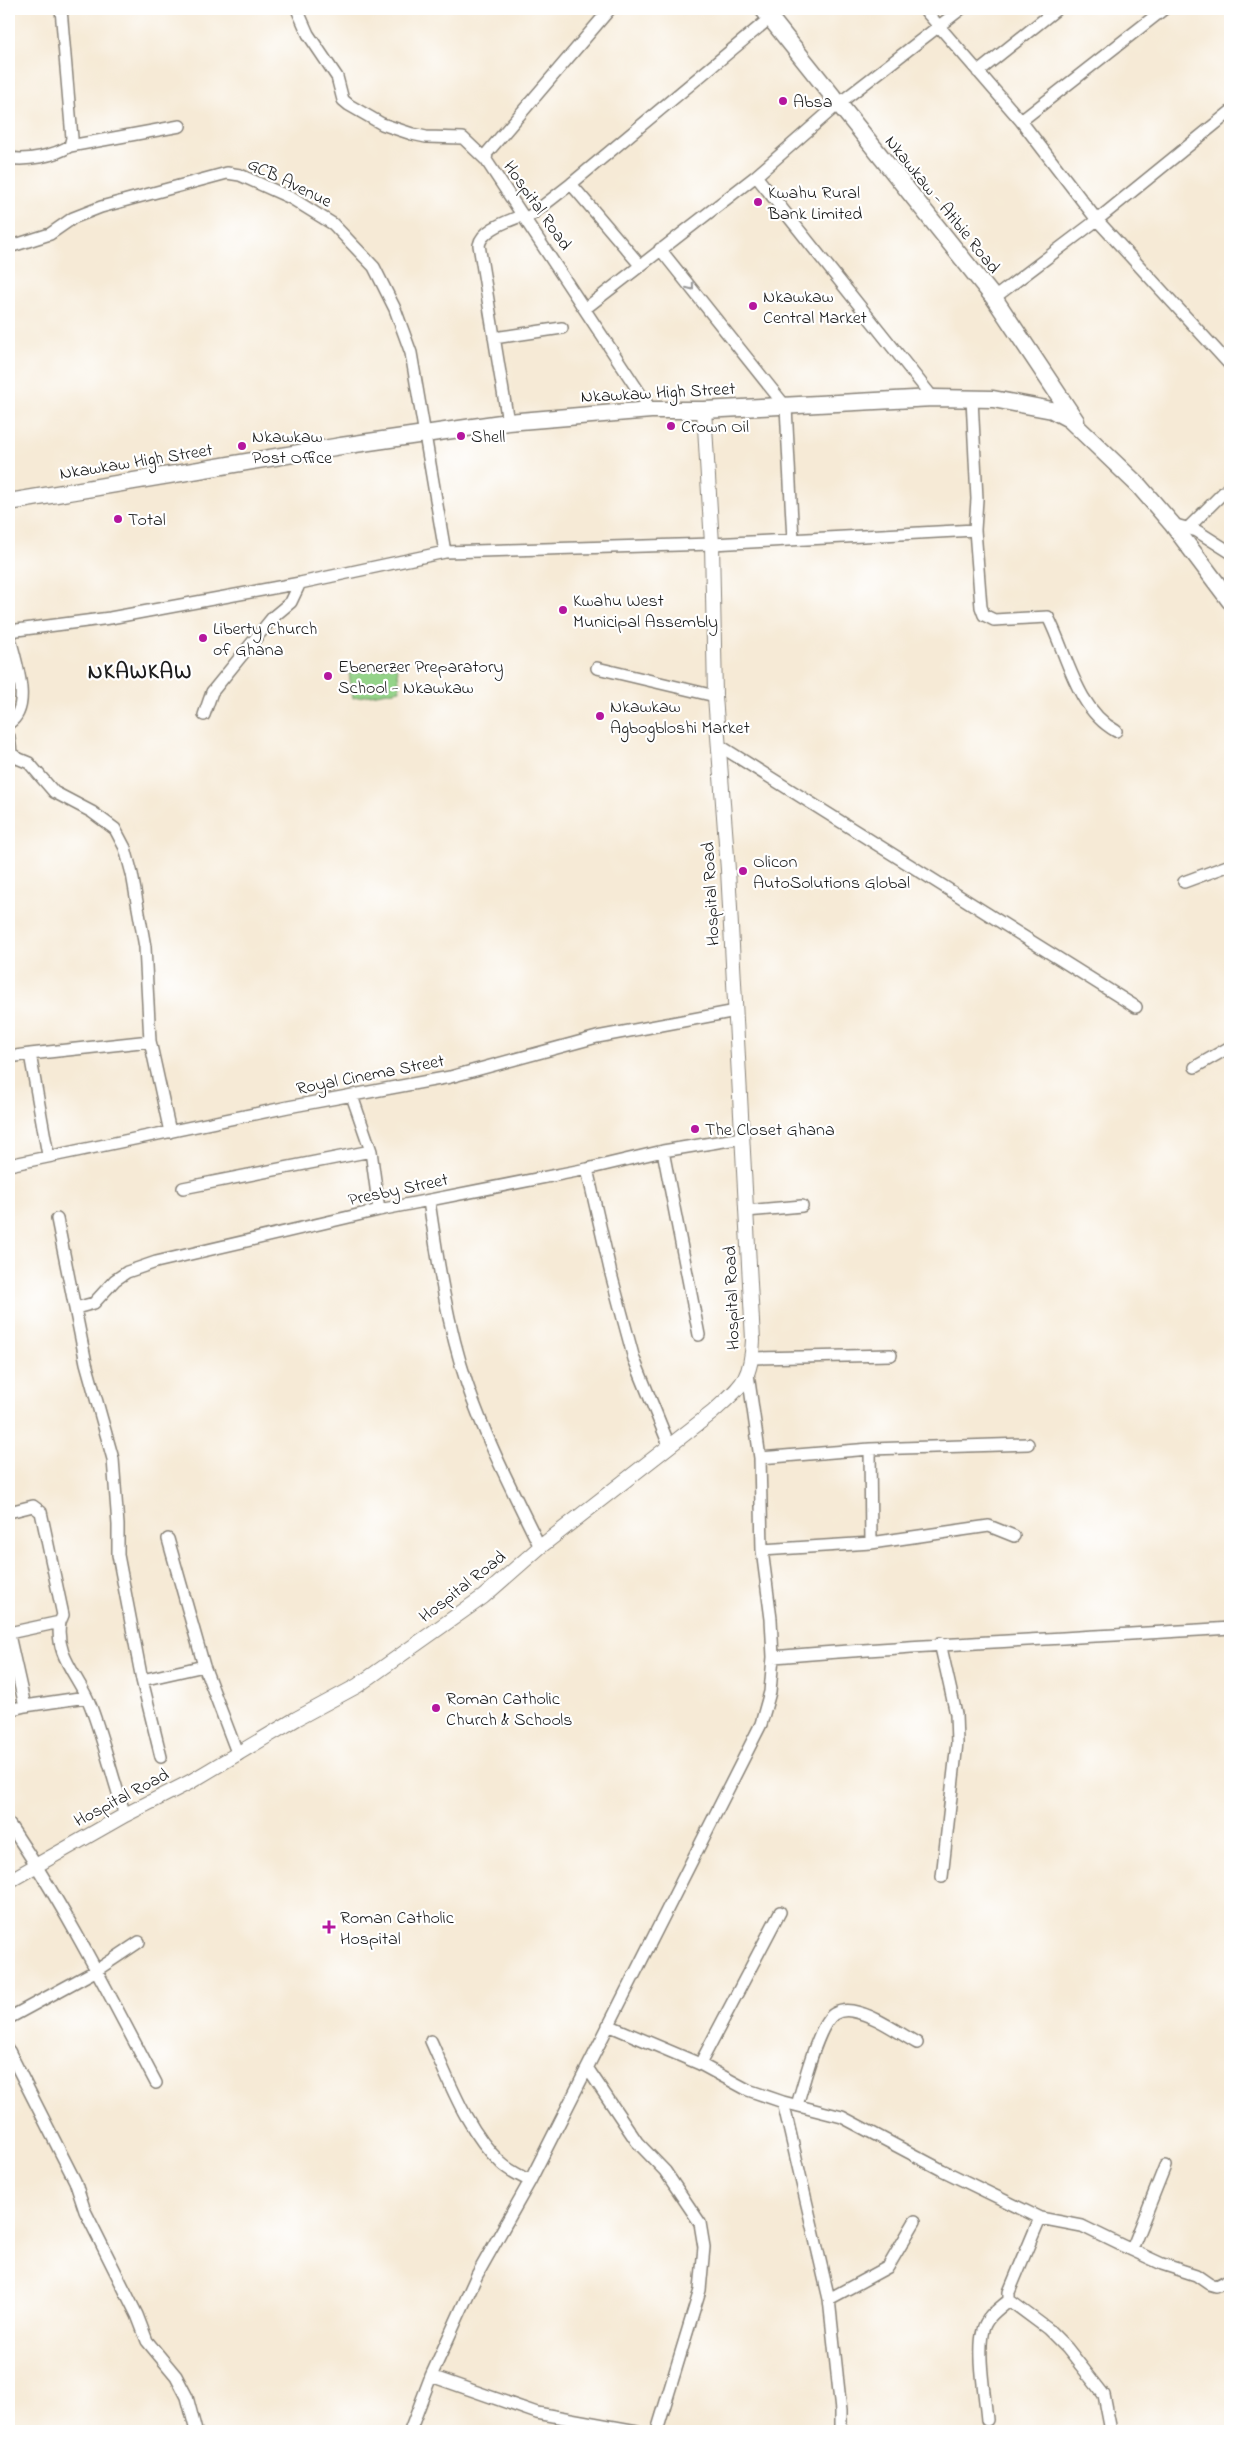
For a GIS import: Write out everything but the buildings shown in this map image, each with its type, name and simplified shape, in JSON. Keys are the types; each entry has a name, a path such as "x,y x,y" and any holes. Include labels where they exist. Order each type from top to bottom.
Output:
{"main road":[{"name":"Nkawkaw - Atibie Road","path":"766,13 837,105 994,298 1083,431"},
{"name":"Nkawkaw High Street","path":"9,502 423,434 508,422 652,410 786,407 933,398 993,399 1052,410 1069,419 1139,486 1172,524 1230,601"}],"street":[{"path":"61,9 72,138 70,146"},
{"path":"297,9 308,34 337,77 343,100 349,105 382,124 412,134 426,137 464,138 486,160"},
{"name":"Hospital Road","path":"610,9 487,153 486,160 652,410"},
{"path":"924,9 1021,121 1097,220 1230,365"},
{"path":"586,308 756,176 837,105 961,9"},
{"path":"978,72 1057,9"},
{"path":"1021,121 1164,9"},
{"path":"508,422 479,245 480,238 487,232 524,217 571,184 766,13"},
{"path":"994,298 1097,220 1230,112"},
{"path":"9,158 22,160 64,150 70,146 180,126"},
{"name":"GCB Avenue","path":"9,247 50,234 73,218 101,207 210,176 227,173 240,175 291,198 333,224 374,267 395,308 411,353 423,434 445,552"},
{"path":"756,176 933,398"},
{"path":"571,184 640,265"},
{"path":"660,249 786,407 793,540"},
{"path":"494,338 562,328"},
{"path":"972,399 977,500 974,530 981,607 984,615 994,620 1048,617 1069,671 1093,709 1106,725 1116,731"},
{"name":"Hospital Road","path":"9,1881 125,1815 238,1755 357,1686 406,1653 483,1597 540,1548 738,1390 748,1374 752,1358 746,1210 728,870 715,696 712,544 704,410"},
{"path":"1189,528 1230,486"},
{"path":"1172,524 1189,528 1230,552"},
{"path":"9,723 20,712 23,700 9,632 110,618 300,583 445,552 712,544 974,530"},
{"path":"204,716 212,692 273,617 291,602 297,593 300,583"},
{"path":"597,668 715,696"},
{"path":"9,737 13,762 29,763 54,792 92,812 114,829 125,848 132,874 145,947 150,1040 170,1132"},
{"path":"720,746 1136,1007"},
{"path":"1184,882 1230,865"},
{"name":"Royal Cinema Street","path":"9,1165 48,1155 288,1107 450,1077 597,1037 736,1011"},
{"path":"9,1057 150,1040"},
{"path":"1195,1066 1230,1047"},
{"path":"30,1054 48,1155"},
{"path":"352,1096 371,1150 379,1210"},
{"name":"Presby Street","path":"76,1308 94,1303 115,1280 127,1272 156,1262 379,1210 587,1169 663,1151 742,1138"},
{"path":"183,1188 371,1150"},
{"path":"663,1151 699,1335"},
{"path":"587,1169 611,1274 634,1360 669,1445"},
{"path":"429,1201 442,1289 467,1383 506,1477 540,1548"},
{"path":"746,1210 802,1206"},
{"path":"57,1219 86,1363 113,1460 118,1524 118,1554 142,1680 161,1757"},
{"path":"752,1358 890,1355"},
{"path":"410,2431 431,2376 477,2274 530,2181 761,1724 770,1692 773,1657 771,1619 762,1550 760,1458 748,1374"},
{"path":"760,1458 870,1449 1028,1444"},
{"path":"870,1449 871,1543"},
{"path":"9,1512 32,1506 41,1512 62,1608 58,1631 62,1652 90,1705 125,1815"},
{"path":"762,1550 871,1543 989,1526 1014,1536"},
{"path":"168,1540 204,1666 238,1755"},
{"path":"25,1706 9,1634 60,1622"},
{"path":"773,1657 940,1643 1054,1639 1230,1628"},
{"path":"940,1643 956,1714 957,1743 942,1877"},
{"path":"142,1680 204,1666"},
{"path":"9,1710 86,1696"},
{"path":"9,1824 36,1865 97,1970 156,2083"},
{"path":"700,2064 780,1912"},
{"path":"9,2018 97,1970 139,1942"},
{"path":"797,2105 822,2028 833,2014 843,2010 853,2011 883,2024 917,2043"},
{"path":"608,2024 700,2064 748,2090 783,2102 842,2117 942,2170 1040,2218 1082,2226 1162,2264 1196,2275 1209,2284 1216,2286 1230,2279"},
{"path":"431,2041 468,2121 482,2142 502,2165 530,2181"},
{"path":"9,2051 75,2181 84,2211 137,2315 147,2341 176,2376 187,2397 196,2431"},
{"path":"588,2068 638,2142 665,2171 700,2223 704,2247 700,2290 656,2431"},
{"path":"783,2102 828,2299 841,2412 841,2431"},
{"path":"1132,2249 1165,2166"},
{"path":"987,2420 981,2351 983,2329 990,2318 1009,2300 1010,2292 1040,2218"},
{"path":"828,2299 888,2267 915,2221"},
{"path":"1009,2300 1048,2329 1067,2348 1104,2395 1110,2431"},
{"path":"431,2376 537,2413 637,2431"}],"green space":[{"path":"397,665 400,690 353,698 349,673"}],"place":[{"name":"Absa","path":"783,101"},
{"name":"Kwahu Rural Bank Limited","path":"758,202"},
{"name":"Nkawkaw Central Market","path":"753,306"},
{"name":"Crown Oil","path":"671,426"},
{"name":"Shell","path":"461,436"},
{"name":"Nkawkaw Post Office","path":"242,446"},
{"name":"Total","path":"118,519"},
{"name":"Kwahu West Municipal Assembly","path":"563,610"},
{"name":"Liberty Church of Ghana","path":"203,638"},
{"name":"Ebenerzer Preparatory School - Nkawkaw","path":"328,676"},
{"name":"Nkawkaw Agbogbloshi Market","path":"600,716"},
{"name":"Olicon AutoSolutions Global","path":"743,871"},
{"name":"The Closet Ghana","path":"695,1129"},
{"name":"Roman Catholic Church & Schools","path":"436,1708"},
{"name":"Roman Catholic Hospital","path":"329,1927"}],"district":[{"name":"NKAWKAW","path":"140,670"}]}
